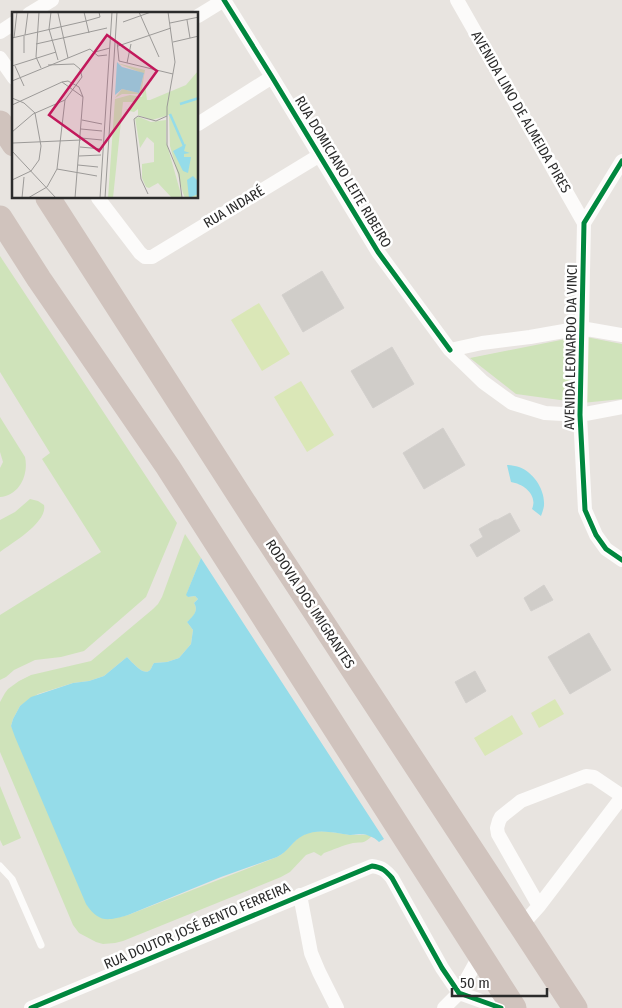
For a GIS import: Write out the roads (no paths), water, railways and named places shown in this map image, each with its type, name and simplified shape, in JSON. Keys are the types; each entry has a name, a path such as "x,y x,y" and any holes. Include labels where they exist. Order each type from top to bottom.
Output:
{"highway":[{"path":"0,123 12,141"},
{"name":"RODOVIA DOS IMIGRANTES","path":"49,199 569,999 587,1008"},
{"path":"0,218 39,279 168,467 514,1008"}],"street":[{"path":"33,12 52,0"},
{"path":"199,15 224,0"},
{"name":"RUA DOMICIANO LEITE RIBEIRO","path":"224,0 378,252 450,350 483,382 512,403 545,413 580,415 622,407"},
{"name":"AVENIDA LINO DE ALMEIDA PIRES","path":"457,0 584,223"},
{"path":"0,32 12,24"},
{"path":"0,58 12,75"},
{"path":"199,123 272,77"},
{"name":"RUA INDARÉ","path":"99,199 140,252 148,258 156,255 320,155"},
{"path":"584,223 622,161"},
{"name":"AVENIDA LEONARDO DA VINCI","path":"584,223 580,415 584,510 596,535 606,549 622,560"},
{"path":"450,350 482,343 582,328 622,335"},
{"path":"521,926 539,906 622,797 594,777 586,776 521,801 501,817 498,824 498,834 539,906"},
{"name":"RUA DOUTOR JOSÉ BENTO FERREIRA","path":"31,1008 372,866 380,867 392,878 442,968 459,993"},
{"path":"300,895 311,953 337,1008"},
{"path":"444,1008 459,993 480,955"},
{"path":"459,993 500,1008"}],"lane":[{"path":"0,866 12,879 20,894 42,945"}],"water":[{"path":"507,465 524,469 537,482 544,499 541,516 532,509 533,499 529,491 521,485 511,482"},
{"path":"201,558 384,839 379,842 364,835 321,831 310,833 300,837 277,857 221,877 128,915 104,919 95,915 86,904 11,726 20,706 31,697 73,683 89,681 104,676 127,657 138,668 147,672 154,663 167,662 179,658 191,644 193,630 187,622 195,613 194,603 198,599 195,596 188,597 186,595"}]}
